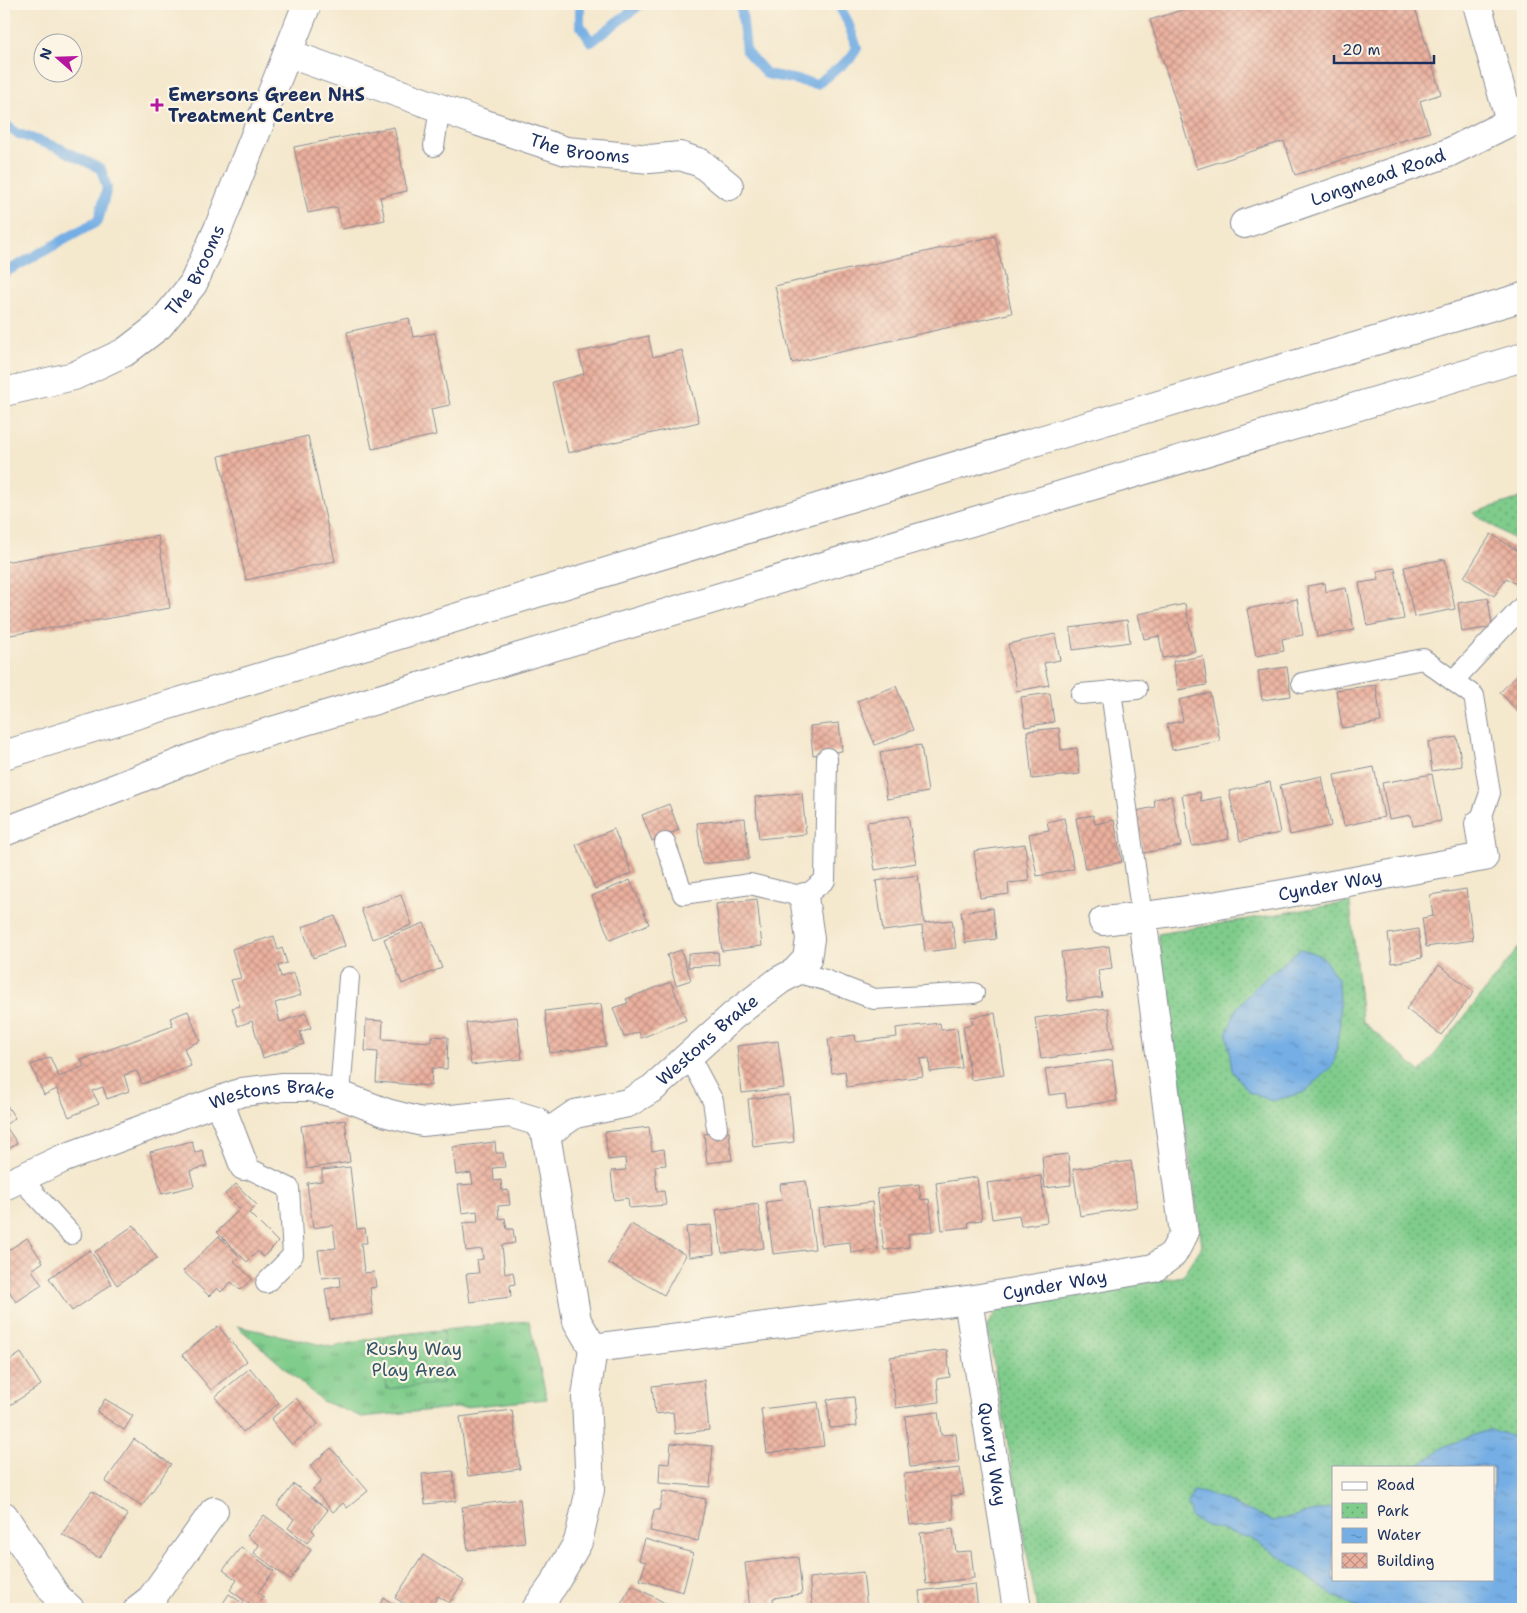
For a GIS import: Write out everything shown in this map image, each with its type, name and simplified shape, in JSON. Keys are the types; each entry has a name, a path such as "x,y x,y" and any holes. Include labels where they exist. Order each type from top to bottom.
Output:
{"main road":[{"name":"The Brooms","path":"4,392 74,376 124,352 159,326 193,284 218,229 307,4"},
{"name":"Longmead Road","path":"1244,224 1448,153 1517,120 1477,4"},
{"name":"The Brooms","path":"287,53 566,151 650,159 680,156 701,163 729,186"},
{"path":"4,755 1034,442 1523,298"},
{"path":"4,832 225,745 1523,357"},
{"name":"Cynder Way","path":"1103,921 1142,917 1329,886 1363,878 1484,857 1479,824"},
{"name":"Westons Brake","path":"12,1182 62,1159 242,1092 283,1087 310,1087 340,1095 387,1113 422,1122 510,1113 536,1121 546,1134 576,1114 628,1103 654,1088 734,1015 780,980 795,972 807,959 810,939 804,897"},
{"name":"Cynder Way","path":"593,1348 968,1300 1154,1268 1174,1254 1184,1234 1142,917"},
{"path":"219,1101 244,1166"},
{"path":"536,1609 554,1584 578,1542 590,1490 586,1397 593,1348 577,1321 546,1134"},
{"name":"Quarry Way","path":"968,1300 1017,1609"},
{"path":"138,1609 151,1599 214,1511"},
{"path":"4,1516 57,1597 70,1609"}],"lane":[{"path":"434,146 440,108"},
{"path":"1453,681 1523,606"},
{"path":"1302,684 1422,659 1474,696 1490,793 1479,824"},
{"path":"1081,694 1137,689"},
{"path":"1110,691 1142,917"},
{"path":"665,843 683,894 750,884 804,897 825,880 827,758"},
{"path":"795,972 825,980 874,999 974,993"},
{"path":"340,1095 349,977"},
{"path":"689,1056 713,1101 717,1128"},
{"path":"244,1166 289,1188 293,1255 266,1283"},
{"path":"12,1182 71,1234"}],"green space":[{"path":"1523,497 1523,545 1473,513"},
{"path":"1350,902 1362,1021 1421,1072 1523,942 1523,1609 1037,1609 987,1325 999,1308 1183,1276 1202,1246 1158,934"},
{"path":"529,1321 547,1399 362,1417 322,1401 237,1326 332,1347 384,1336"},
{"name":"Rushy Way Play Area","path":"444,1330 443,1383 386,1389 384,1336"}],"water":[{"path":"1300,949 1322,956 1338,979 1340,1023 1334,1064 1305,1092 1272,1101 1249,1092 1232,1070 1227,1034 1236,1009 1258,984"},
{"path":"1491,1429 1523,1441 1523,1609 1361,1609 1330,1594 1280,1556 1250,1538 1204,1525 1191,1517 1188,1504 1193,1491 1209,1494 1273,1521 1332,1507 1332,1580 1494,1580 1494,1466 1418,1466 1445,1446"}],"building":[{"path":"1201,4 1414,4 1441,94 1420,101 1430,132 1295,175 1284,141 1197,169 1150,20"},
{"path":"394,127 407,191 380,197 385,220 342,229 337,207 308,213 294,147"},
{"path":"995,236 1012,313 792,363 775,286"},
{"path":"409,318 413,337 435,333 450,405 431,409 436,435 372,449 347,332"},
{"path":"648,336 653,357 682,350 699,422 568,453 552,382 584,374 579,352"},
{"path":"308,436 335,561 246,580 219,456"},
{"path":"1491,534 1523,554 1523,572 1516,584 1506,578 1494,596 1464,577"},
{"path":"158,536 170,608 4,636 4,562"},
{"path":"1445,559 1455,609 1414,617 1404,567"},
{"path":"1395,568 1404,619 1367,626 1359,583 1379,580 1377,571"},
{"path":"1325,583 1326,592 1346,588 1354,630 1317,637 1307,586"},
{"path":"1488,598 1492,627 1462,632 1458,603"},
{"path":"1297,599 1303,635 1282,639 1284,651 1256,656 1247,609"},
{"path":"1185,604 1195,651 1163,658 1159,636 1144,639 1138,614"},
{"path":"1127,620 1130,642 1073,650 1070,628"},
{"path":"1055,634 1060,660 1044,663 1049,685 1017,691 1008,644"},
{"path":"1203,656 1207,685 1178,690 1173,661"},
{"path":"1287,667 1291,696 1262,700 1258,671"},
{"path":"1523,670 1523,718 1500,692"},
{"path":"1376,685 1381,722 1342,728 1336,690"},
{"path":"896,686 913,730 875,745 857,701"},
{"path":"1050,693 1054,722 1025,727 1021,697"},
{"path":"1210,693 1220,741 1172,750 1167,724 1183,721 1179,700"},
{"path":"839,723 842,751 813,755 810,726"},
{"path":"1059,728 1061,750 1077,748 1080,774 1032,779 1027,731"},
{"path":"1457,737 1462,766 1432,771 1428,742"},
{"path":"921,745 928,792 887,799 880,752"},
{"path":"1374,767 1384,817 1344,826 1334,775"},
{"path":"1432,774 1441,821 1413,826 1411,815 1389,819 1382,783"},
{"path":"1322,776 1331,826 1290,835 1280,785"},
{"path":"1270,782 1280,833 1240,841 1229,791"},
{"path":"1200,792 1201,801 1221,797 1229,839 1192,846 1182,795"},
{"path":"802,793 806,834 759,839 755,797"},
{"path":"1171,796 1181,846 1143,853 1136,811 1155,807 1154,799"},
{"path":"669,804 679,830 652,841 642,815"},
{"path":"1093,815 1095,824 1114,820 1122,862 1085,869 1076,818"},
{"path":"908,816 916,863 875,870 867,822"},
{"path":"745,818 749,859 702,864 697,823"},
{"path":"1064,818 1074,869 1037,876 1029,834 1049,830 1047,822"},
{"path":"614,829 632,873 595,889 576,845"},
{"path":"1025,844 1029,881 1008,883 1009,894 980,898 974,851"},
{"path":"918,875 924,923 952,920 956,948 925,952 922,926 883,931 876,881"},
{"path":"630,880 649,924 610,940 592,896"},
{"path":"1466,889 1473,940 1426,947 1422,918 1433,916 1430,895"},
{"path":"401,895 412,925 372,939 361,909"},
{"path":"757,899 762,946 722,951 716,904"},
{"path":"993,908 996,939 965,943 961,912"},
{"path":"335,916 345,946 313,958 302,927"},
{"path":"424,923 442,968 402,984 384,939"},
{"path":"1418,929 1422,958 1392,963 1388,934"},
{"path":"274,936 278,950 282,948 287,963 278,966 281,977 294,973 301,995 275,1003 280,1022 306,1013 311,1028 300,1032 304,1044 263,1058 252,1021 238,1026 232,1008 240,1006 231,980 241,978 232,949"},
{"path":"1109,946 1112,968 1098,970 1102,997 1068,1001 1061,952"},
{"path":"681,950 691,980 676,985 667,955"},
{"path":"718,952 719,965 688,967 688,954"},
{"path":"1439,965 1474,992 1441,1035 1406,1009"},
{"path":"671,982 686,1020 641,1038 639,1032 624,1037 613,1008 628,1003 626,999"},
{"path":"601,1004 606,1046 550,1053 545,1011"},
{"path":"1108,1008 1113,1049 1041,1059 1035,1018"},
{"path":"188,1011 200,1041 184,1048 191,1066 142,1084 137,1071 124,1075 129,1091 107,1099 103,1087 92,1091 99,1104 69,1117 57,1089 44,1095 31,1065 50,1057 59,1077 84,1066 81,1060 173,1026 170,1018"},
{"path":"995,1013 1004,1075 971,1080 963,1026 973,1024 971,1017"},
{"path":"517,1017 522,1059 471,1065 466,1023"},
{"path":"366,1020 383,1021 382,1039 431,1042 431,1036 448,1037 447,1069 432,1068 431,1086 376,1082 378,1052 365,1051"},
{"path":"940,1023 941,1030 957,1028 962,1068 930,1072 929,1058 920,1059 923,1076 847,1087 845,1071 832,1073 828,1039 855,1035 856,1042 897,1037 896,1028"},
{"path":"778,1041 784,1088 742,1093 737,1046"},
{"path":"1112,1060 1117,1101 1067,1107 1065,1093 1049,1095 1045,1069"},
{"path":"789,1095 794,1142 753,1147 748,1099"},
{"path":"4,1101 15,1118 5,1125 17,1143 4,1152"},
{"path":"345,1120 350,1162 307,1169 301,1126"},
{"path":"649,1127 652,1151 664,1149 666,1165 655,1166 657,1192 664,1191 666,1205 629,1208 628,1198 614,1200 611,1171 626,1170 625,1158 608,1160 605,1132"},
{"path":"729,1131 732,1160 707,1163 704,1134"},
{"path":"192,1141 195,1153 202,1150 207,1166 190,1171 194,1186 162,1194 150,1152"},
{"path":"495,1142 496,1153 503,1153 505,1167 493,1168 494,1181 501,1180 502,1191 508,1190 510,1205 498,1206 499,1219 505,1218 507,1229 513,1229 515,1243 502,1245 505,1274 513,1272 515,1284 510,1285 511,1297 470,1302 466,1274 479,1273 477,1260 483,1259 482,1249 466,1251 463,1223 478,1222 477,1211 462,1213 458,1185 473,1184 471,1173 456,1175 453,1147"},
{"path":"1068,1154 1071,1185 1045,1188 1042,1157"},
{"path":"1131,1161 1137,1207 1080,1216 1073,1169"},
{"path":"350,1167 357,1229 365,1228 367,1243 361,1243 364,1273 374,1272 376,1287 370,1288 373,1314 330,1320 325,1289 341,1286 340,1276 322,1278 318,1250 336,1248 333,1225 313,1228 307,1183 322,1181 322,1170"},
{"path":"1041,1176 1047,1222 1021,1226 1019,1215 992,1219 987,1183"},
{"path":"977,1177 982,1220 968,1222 969,1227 942,1230 936,1183"},
{"path":"806,1181 815,1249 773,1254 766,1202 782,1200 780,1184"},
{"path":"236,1184 257,1205 249,1213 278,1242 263,1257 258,1251 247,1262 217,1232 240,1209 225,1194"},
{"path":"919,1184 921,1200 929,1199 933,1231 908,1234 909,1247 884,1250 877,1189"},
{"path":"872,1202 878,1249 851,1253 850,1242 822,1245 818,1209"},
{"path":"758,1204 764,1248 722,1253 716,1210"},
{"path":"631,1224 686,1255 664,1295 608,1263"},
{"path":"134,1225 157,1258 117,1285 95,1252"},
{"path":"711,1225 714,1254 689,1257 686,1227"},
{"path":"219,1236 239,1256 234,1261 252,1279 240,1290 231,1282 221,1292 217,1288 209,1296 183,1271"},
{"path":"27,1238 43,1262 32,1270 42,1285 16,1302 4,1283 4,1253"},
{"path":"90,1250 112,1284 72,1311 49,1278"},
{"path":"218,1326 247,1361 211,1390 182,1355"},
{"path":"947,1350 950,1377 937,1379 939,1402 896,1408 890,1357"},
{"path":"21,1353 41,1385 4,1409 4,1359 6,1363"},
{"path":"250,1368 279,1403 243,1432 215,1397"},
{"path":"704,1380 709,1430 675,1434 673,1412 655,1414 652,1386"},
{"path":"854,1397 857,1426 830,1428 827,1400"},
{"path":"296,1398 318,1424 292,1445 271,1419"},
{"path":"105,1399 133,1416 124,1430 97,1412"},
{"path":"818,1402 824,1446 767,1453 761,1409"},
{"path":"512,1410 520,1469 468,1476 460,1417"},
{"path":"938,1412 941,1435 956,1434 959,1462 910,1467 905,1416"},
{"path":"134,1439 171,1464 142,1506 105,1482"},
{"path":"671,1443 713,1446 710,1487 659,1483 660,1463 669,1464"},
{"path":"331,1448 368,1491 347,1508 343,1503 333,1512 313,1489 322,1481 310,1466"},
{"path":"960,1468 964,1494 951,1496 954,1520 910,1525 904,1474"},
{"path":"453,1471 456,1501 425,1504 422,1474"},
{"path":"294,1484 328,1510 312,1530 315,1533 307,1543 288,1528 294,1519 277,1506"},
{"path":"92,1491 128,1515 99,1558 62,1534"},
{"path":"663,1491 706,1499 698,1541 650,1531 654,1510 659,1510"},
{"path":"520,1499 525,1543 468,1550 462,1507"},
{"path":"264,1515 311,1550 290,1580 254,1553 259,1545 247,1536"},
{"path":"953,1529 956,1552 971,1551 974,1578 926,1584 920,1533"},
{"path":"645,1539 693,1553 683,1592 640,1580 646,1562 639,1560"},
{"path":"241,1547 274,1571 258,1592 264,1597 256,1609 230,1590 237,1580 223,1570"},
{"path":"423,1555 464,1581 449,1603 438,1596 430,1609 412,1609 395,1598"},
{"path":"798,1557 802,1594 773,1598 774,1609 750,1609 745,1563"},
{"path":"863,1572 867,1609 813,1609 809,1578"},
{"path":"975,1584 978,1609 921,1609 919,1591"},
{"path":"632,1585 676,1609 625,1609 626,1607 621,1604"},
{"path":"229,1594 251,1609 219,1609"},
{"path":"384,1598 402,1609 376,1609"}],"waterway":[{"path":"580,4 580,25 591,42 641,4"},
{"path":"741,4 746,51 767,74 817,84 850,59 857,48 847,20 838,4"},
{"path":"4,123 16,133 59,148 101,169 107,188 98,221 4,273"}],"place":[{"name":"Emersons Green NHS Treatment Centre","path":"157,105"}]}
